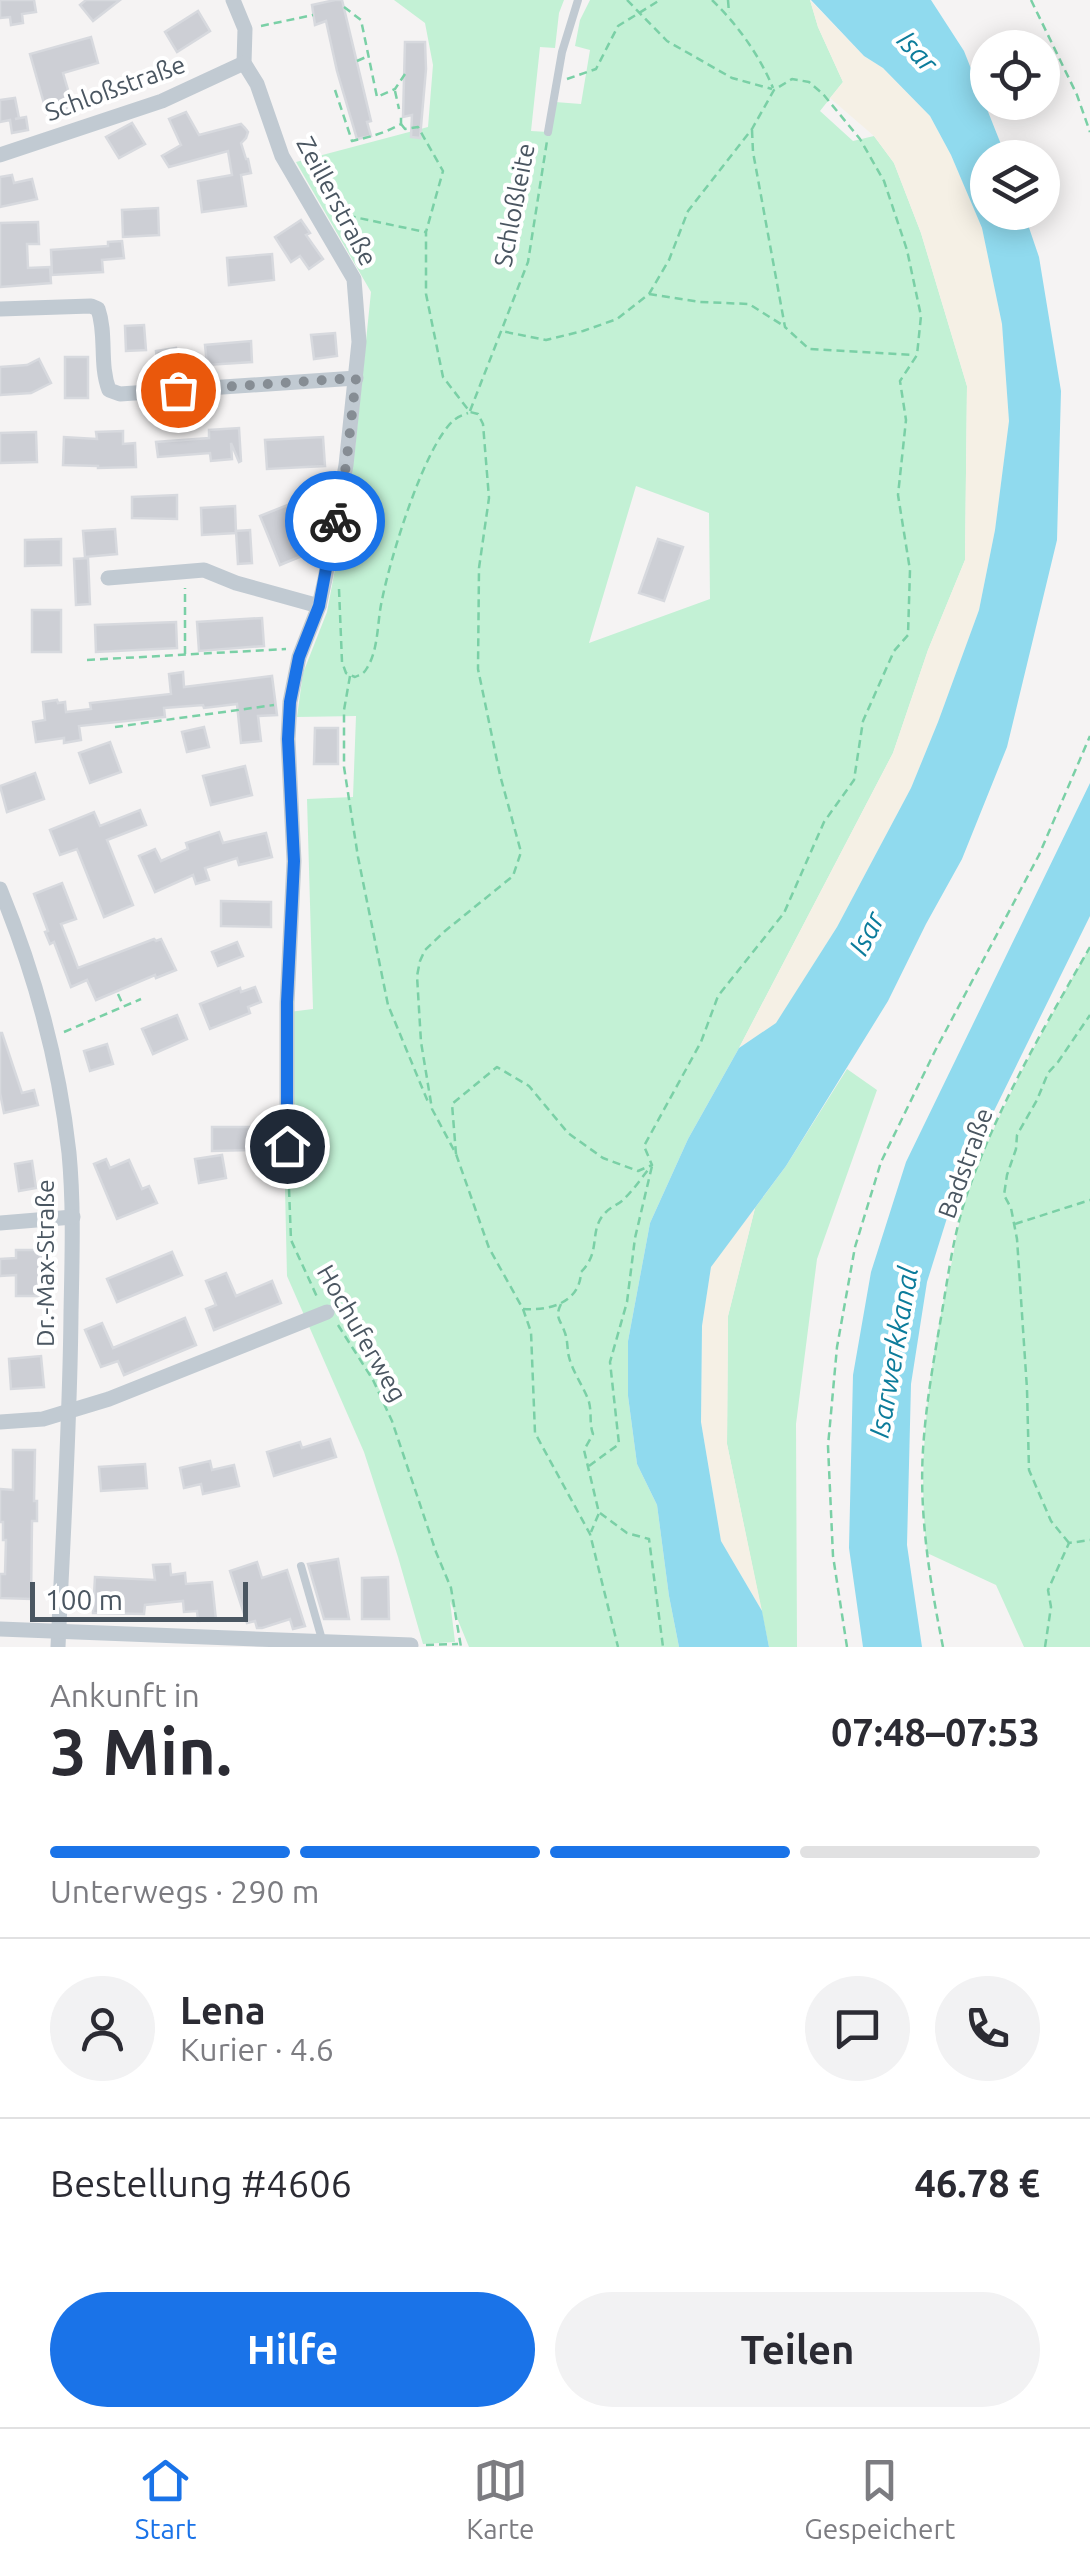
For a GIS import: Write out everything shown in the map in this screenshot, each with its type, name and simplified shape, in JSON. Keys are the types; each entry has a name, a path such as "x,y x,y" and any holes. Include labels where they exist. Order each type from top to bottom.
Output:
{"street":[{"name":"Zeillerstraße","path":"233,0 245,29 244,63 257,84 282,156 354,279 359,342 346,466 325,579 302,648 290,702 294,861 287,1002 287,1146"},
{"name":"Schloßstraße","path":"0,154 162,102 244,63"},
{"path":"0,309 91,306 98,310 102,320 104,378 108,390 120,394 356,378"},
{"path":"108,578 204,570 319,606"},
{"name":"Dr.-Max-Straße","path":"0,889 19,934 49,1039 64,1116 72,1217 70,1411 58,1647"},
{"path":"0,1223 72,1217"},
{"path":"0,1422 43,1418 109,1399 327,1312"},
{"path":"0,1629 292,1645 411,1646"}],"lane":[{"name":"Schloßleite","path":"548,132 562,52 578,0"},
{"path":"301,1566 323,1643"}],"path":[{"path":"627,0 667,41 732,78 774,90"},
{"path":"557,82 596,69 618,26 660,0"},
{"path":"712,0 729,16 774,90"},
{"path":"728,0 729,16"},
{"path":"1031,0 1077,95 1090,132"},
{"path":"344,8 361,20 377,97 395,89 405,74"},
{"path":"245,29 313,14"},
{"path":"357,60 368,57"},
{"path":"501,331 546,340 582,331 617,319 648,294 669,260 688,211 752,129 774,90 792,78 810,82 824,94 860,139 884,181 907,250 921,316 917,355 900,381 906,420 898,495 910,570 908,635 894,651 863,720 854,780 824,822 784,913 718,996 700,1042 644,1146 652,1164 634,1238 627,1302 610,1362 620,1444 589,1466"},
{"path":"395,89 399,109"},
{"path":"335,90 354,136 352,141 379,135 401,124"},
{"path":"400,117 405,128 418,128 443,171 426,232 426,294 442,378 470,412"},
{"path":"752,129 785,327"},
{"name":"Schloßleite","path":"470,412 528,262 548,132"},
{"path":"313,208 426,232"},
{"path":"648,294 749,304 785,327 808,349 917,355"},
{"path":"350,676 362,674 372,656 392,560 424,469 456,417 470,412 478,414 489,498 479,568 478,669 521,852 512,876 445,931 420,960 418,1009 432,1109"},
{"path":"185,571 185,654"},
{"path":"325,579 339,586 342,662 350,676 344,710 344,767 388,1005 432,1109 456,1154 489,1248 532,1332 535,1433 590,1534 618,1647"},
{"path":"86,660 302,648"},
{"path":"115,727 290,702"},
{"path":"846,1647 833,1556 828,1446 837,1348 855,1247 882,1162 935,1051 1039,855 1090,736"},
{"name":"Badstraße","path":"943,1647 924,1526 922,1451 946,1284 966,1196 998,1118 1090,948"},
{"path":"118,994 124,1006"},
{"path":"49,1039 140,999"},
{"path":"1069,1543 1050,1521 1029,1470 1028,1390 1017,1239 1012,1208 1004,1195 1017,1136 1048,1073 1090,1015"},
{"path":"456,1154 452,1104 497,1067 530,1086 568,1133 603,1158 638,1171 652,1164"},
{"name":"Hochuferweg","path":"287,1146 291,1240 320,1302 345,1334 392,1422 451,1588 460,1645"},
{"path":"523,1308 542,1310 569,1299 594,1254 594,1237 604,1213 623,1202 652,1164"},
{"path":"1013,1224 1090,1200"},
{"path":"561,1304 557,1318 566,1333 568,1357 589,1402 592,1419 593,1434 584,1450 598,1512 590,1534"},
{"path":"598,1512 627,1533 650,1539 663,1647"},
{"path":"1069,1543 1090,1540"},
{"path":"1045,1647 1051,1607 1048,1590 1069,1543"},
{"path":"411,1646 460,1645"}],"green space":[{"path":"394,0 564,0 555,48 540,47 531,131 548,132 555,102 581,104 590,50 575,46 580,20 590,0 810,0 843,82 820,111 853,141 874,136 894,163 921,233 967,386 965,560 928,650 893,753 688,1139 650,1223 628,1341 628,1396 637,1464 657,1505 679,1647 469,1647 450,1601 455,1642 423,1644 364,1452 287,1276 281,1013 313,1009 307,799 353,797 356,716 297,717 303,673 327,612 341,537 355,448 371,292 296,162 428,127 433,65 425,23","holes":["636,486 709,513 710,599 589,643"]},
{"path":"1090,947 1090,1647 1024,1647 996,1585 927,1553 923,1481 927,1409 937,1337 965,1201 1008,1098"},
{"path":"847,1069 877,1090 817,1259 796,1424 797,1647 769,1647 727,1444 728,1316 755,1208"}],"sand":[{"path":"810,0 930,116 951,155 970,200 970,230 982,230 1002,324 1009,421 995,530 979,610 911,788 837,927 776,1024 739,1048 893,753 928,650 965,560 967,386 921,233 894,163 874,136 830,98 843,82"},
{"path":"755,1208 728,1316 727,1444 762,1611 721,1541 701,1422 702,1326 711,1266"}],"water":[{"name":"Isar","path":"811,0 931,0 970,66 970,120 991,120 999,140 970,140 970,200 930,116 883,68 864,56"},
{"name":"Isar","path":"982,230 1030,230 1039,257 1061,391 1057,540 1007,747 962,859 888,1001 786,1166 711,1267 702,1326 701,1422 721,1541 762,1611 769,1647 679,1647 657,1505 637,1464 628,1396 628,1341 650,1223 688,1139 739,1048 776,1023 837,927 911,788 938,722 979,610 995,530 1009,421 1002,324"},
{"name":"Isarwerkkanal","path":"1090,783 1090,916 957,1186 927,1282 911,1384 907,1545 922,1647 863,1647 849,1548 853,1375 871,1272 906,1162"}],"building":[{"path":"0,0 34,0 36,12 22,14 23,23 11,25 10,17 0,18"},
{"path":"86,0 120,0 93,21 80,5"},
{"path":"342,0 371,121 367,122 371,136 357,139 326,21 315,25 312,5"},
{"path":"198,11 210,31 177,52 165,32"},
{"path":"91,37 98,63 63,73 73,107 47,114 30,54"},
{"path":"405,42 425,42 420,138 411,137 412,115 403,117"},
{"path":"15,98 19,118 15,119 26,117 28,130 12,133 10,120 0,122 0,100"},
{"path":"186,112 199,135 241,124 248,132 241,143 251,173 241,175 246,206 202,212 198,181 232,175 228,151 169,167 162,156 181,145 169,119"},
{"path":"132,123 145,144 119,158 106,137"},
{"path":"12,175 14,183 32,179 37,199 0,207 0,177"},
{"path":"158,208 159,235 123,237 122,210"},
{"path":"301,220 310,233 306,235 323,259 309,269 300,256 291,262 275,237"},
{"path":"38,222 39,244 27,244 28,268 50,267 51,283 0,287 0,223"},
{"path":"122,241 124,258 102,260 103,272 52,275 51,250 108,246 108,242"},
{"path":"272,254 274,280 229,285 227,258"},
{"path":"144,325 146,350 126,351 125,326"},
{"path":"335,333 337,356 314,359 311,335"},
{"path":"251,341 252,362 207,365 205,345"},
{"path":"176,348 179,368 158,370 156,351"},
{"path":"65,357 88,357 88,398 65,398"},
{"path":"39,359 51,383 31,393 0,395 0,367 27,365"},
{"path":"239,428 239,462 231,443 232,459 211,461 210,453 158,457 156,442 209,438 209,430"},
{"path":"123,431 123,444 135,443 136,467 63,465 64,437 97,439 96,432"},
{"path":"36,432 37,462 0,463 0,433"},
{"path":"323,437 325,466 267,469 265,440"},
{"path":"177,495 177,519 132,518 132,497"},
{"path":"305,498 316,525 300,531 309,553 280,565 260,516"},
{"path":"235,506 236,533 202,535 201,508"},
{"path":"115,529 117,554 85,557 83,531"},
{"path":"250,530 252,563 238,564 236,531"},
{"path":"61,539 61,565 25,566 25,540"},
{"path":"658,539 683,547 664,601 639,593"},
{"path":"88,558 90,604 76,605 74,559"},
{"path":"32,610 61,610 61,652 32,652"},
{"path":"262,618 264,646 199,651 197,622"},
{"path":"176,622 177,648 96,652 95,625"},
{"path":"183,672 184,687 272,676 277,715 258,716 261,741 241,743 237,704 164,708 165,717 79,726 81,740 36,742 33,722 45,720 43,702 65,702 66,712 91,709 90,703 171,694 169,674"},
{"path":"204,727 209,747 187,752 182,732"},
{"path":"315,728 338,728 338,764 314,764"},
{"path":"110,742 121,772 90,783 79,753"},
{"path":"245,766 252,795 211,805 203,776"},
{"path":"35,773 44,799 7,812 0,786"},
{"path":"140,810 146,825 107,840 133,905 104,917 77,849 60,855 50,830 94,812 100,826"},
{"path":"219,832 223,843 266,833 272,857 239,865 237,858 205,868 209,880 196,884 193,875 155,892 139,856 155,849 161,861 188,849 186,843"},
{"path":"62,883 76,919 61,924 78,968 161,939 176,970 96,1000 87,980 71,987 54,942 50,944 45,932 48,931 34,894"},
{"path":"221,901 271,902 271,927 221,926"},
{"path":"237,942 243,956 218,966 212,952"},
{"path":"255,987 261,1002 248,1007 250,1013 210,1029 200,1004 240,988 241,992"},
{"path":"177,1015 187,1039 153,1054 142,1029"},
{"path":"0,1033 22,1093 34,1090 38,1105 4,1113"},
{"path":"107,1044 113,1064 90,1071 84,1051"},
{"path":"212,1127 250,1127 250,1150 212,1151"},
{"path":"222,1155 226,1178 199,1183 195,1159"},
{"path":"106,1159 110,1168 129,1160 142,1189 149,1186 157,1203 117,1219 94,1164"},
{"path":"32,1161 36,1188 19,1191 15,1164"},
{"path":"16,1250 41,1250 40,1296 16,1296 16,1275 0,1276 0,1259 16,1258"},
{"path":"172,1252 182,1275 117,1302 107,1279"},
{"path":"226,1273 236,1296 272,1281 281,1303 214,1330 206,1309 216,1305 206,1281"},
{"path":"185,1318 196,1345 124,1375 118,1361 101,1367 85,1330 102,1323 113,1348"},
{"path":"41,1356 44,1387 11,1389 9,1359"},
{"path":"330,1439 336,1457 274,1476 267,1452 300,1442 302,1448"},
{"path":"13,1450 35,1450 37,1521 32,1521 31,1599 0,1598 6,1540 0,1522 0,1489 13,1490"},
{"path":"210,1461 212,1470 234,1465 239,1486 203,1494 201,1484 184,1488 180,1468"},
{"path":"145,1464 147,1488 101,1491 99,1467"},
{"path":"338,1559 349,1619 324,1619 308,1564"},
{"path":"257,1562 262,1578 287,1570 305,1626 293,1629 290,1619 262,1628 257,1628 255,1621 247,1623 230,1571"},
{"path":"170,1564 171,1575 185,1573 186,1584 212,1582 216,1620 198,1621 197,1611 184,1612 183,1601 145,1605 144,1614 93,1613 95,1577 155,1580 153,1565"},
{"path":"388,1577 389,1619 362,1619 362,1578"}],"way so far":[{"path":"178,390 356,378 335,521"}],"route":[{"path":"287,1146 287,1002 294,861 290,702 299,657 319,606 335,521"}]}
